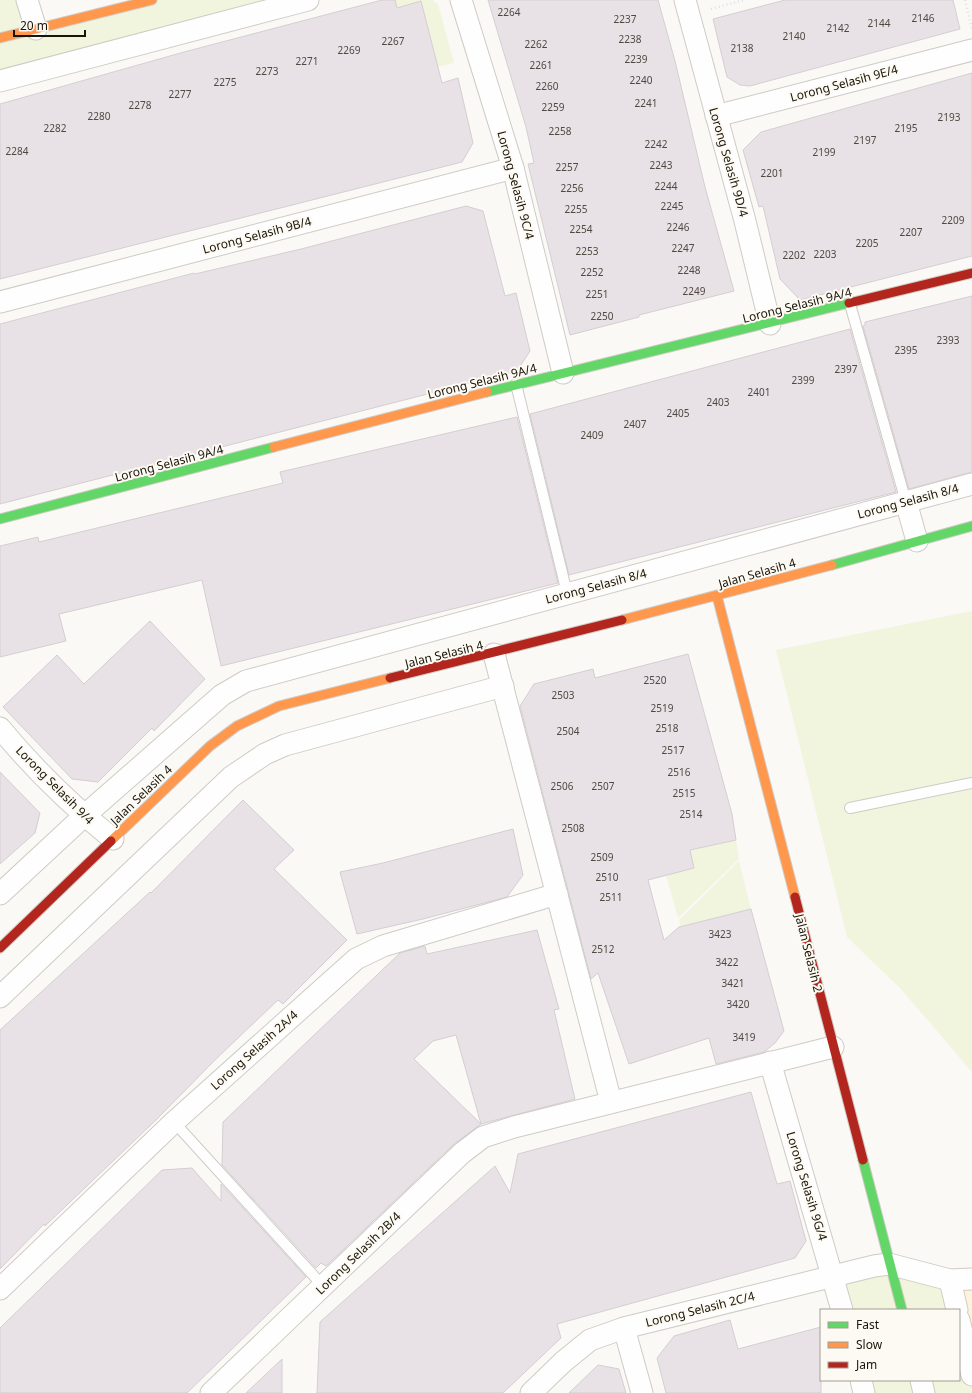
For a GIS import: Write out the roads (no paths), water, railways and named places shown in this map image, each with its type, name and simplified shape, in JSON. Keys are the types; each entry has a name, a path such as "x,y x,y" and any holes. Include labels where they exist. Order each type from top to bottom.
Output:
{"street":[{"path":"27,0 36,29"},
{"path":"0,38 152,0"},
{"path":"0,81 308,0"},
{"name":"Lorong Selasih 9C/4","path":"460,0 513,168 563,373"},
{"name":"Lorong Selasih 9D/4","path":"687,7 745,221 770,324"},
{"name":"Lorong Selasih 9E/4","path":"716,116 972,50"},
{"name":"Lorong Selasih 9B/4","path":"0,302 513,168"},
{"name":"Lorong Selasih 9A/4","path":"0,519 516,384 770,324 972,273"},
{"name":"Lorong Selasih 8/4","path":"0,894 84,816 222,695 246,681 972,484"},
{"path":"906,502 917,541"},
{"name":"Jalan Selasih 4","path":"0,948 210,746 237,726 279,706 494,654 717,596 972,526"},
{"name":"Jalan Selasih 2","path":"717,596 832,1046 902,1309"},
{"path":"494,654 611,1102"},
{"path":"0,997 231,777 265,754 285,745 503,686"},
{"name":"Lorong Selasih 9/4","path":"0,728 14,745 84,816 113,839"},
{"name":"Lorong Selasih 2A/4","path":"0,1288 174,1122 356,959 383,946 557,894"},
{"name":"Lorong Selasih 2B/4","path":"211,1393 462,1154 483,1137 514,1127 832,1046"},
{"name":"Lorong Selasih 9G/4","path":"770,1062 842,1309"},
{"path":"889,1264 950,1280 972,1279"},
{"name":"Lorong Selasih 2C/4","path":"531,1393 563,1362 590,1340 624,1328 833,1276 889,1264"},
{"path":"950,1280 957,1309"},
{"path":"960,1324 972,1374"},
{"path":"624,1328 642,1393"},
{"path":"861,1381 864,1393"},
{"path":"921,1381 924,1393"}],"lane":[{"path":"850,304 906,502"},
{"path":"516,384 567,593"},
{"path":"850,808 972,782"},
{"path":"174,1122 323,1286"}]}
